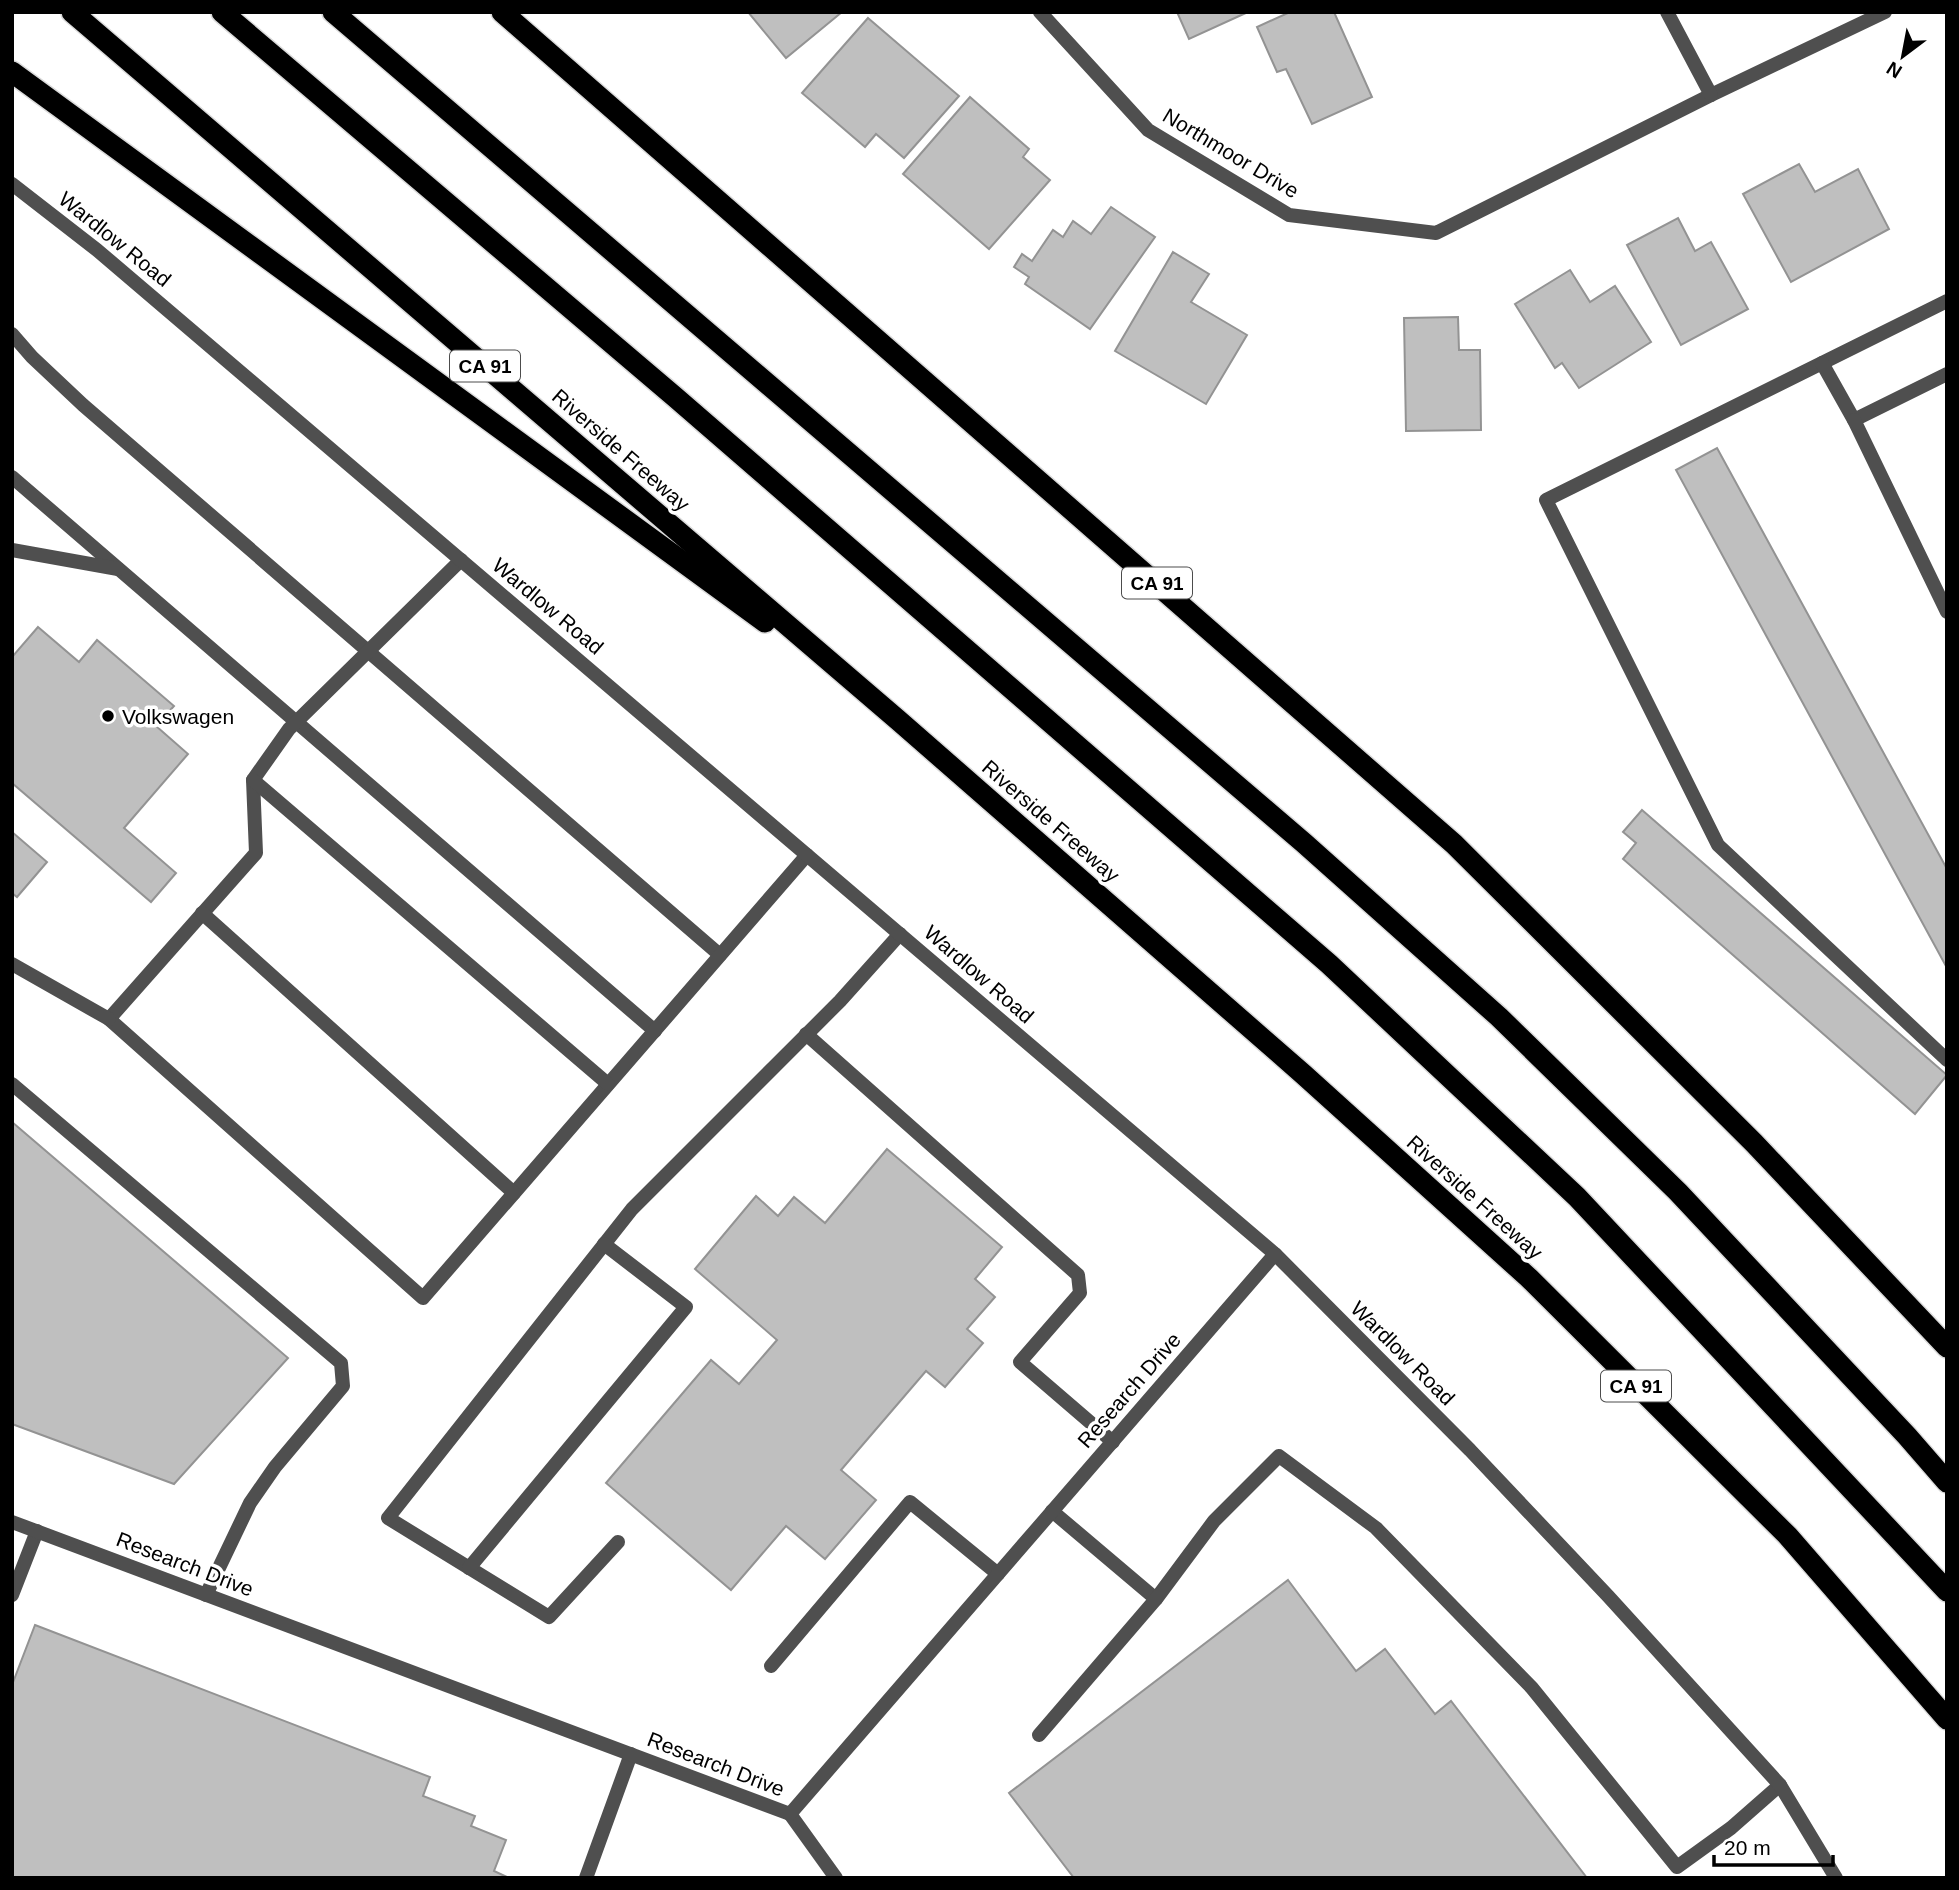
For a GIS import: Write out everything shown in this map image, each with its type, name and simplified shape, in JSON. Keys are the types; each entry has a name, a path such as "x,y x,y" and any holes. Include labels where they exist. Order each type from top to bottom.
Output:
{"highway":[{"name":"Riverside Freeway","path":"72,12 898,720 1303,1074 1528,1278 1788,1536 1947,1719"},
{"path":"222,12 675,397 1328,964 1577,1197 1947,1591"},
{"path":"333,12 1304,843 1499,1017 1678,1192 1908,1436 1947,1482"},
{"name":"CA 91","path":"502,12 1454,844 1754,1143 1947,1347"},
{"path":"12,72 898,720"}],"street":[{"name":"Northmoor Drive","path":"1040,12 1148,130 1289,215 1436,233 1711,95 1885,12"},
{"path":"1667,12 1711,95"},
{"name":"Wardlow Road","path":"12,184 97,250 1275,1254 1479,1460 1608,1596 1780,1785 1836,1878"},
{"path":"1947,301 1546,500 1718,845 1947,1060"},
{"path":"12,334 32,357 83,405 720,955"},
{"path":"1822,363 1854,420 1947,612"},
{"path":"1854,420 1947,374"},
{"path":"12,477 655,1031"},
{"path":"12,550 120,569"},
{"path":"108,1019 256,852 253,780 296,721 461,559"},
{"path":"253,780 608,1084"},
{"path":"12,964 108,1019 423,1298 807,855"},
{"path":"202,913 514,1193"},
{"path":"618,1542 549,1617 388,1518 632,1209 806,1034 900,934"},
{"path":"806,1034 1078,1275 1080,1293 1020,1362 1113,1441"},
{"path":"12,1084 341,1363 343,1386 275,1468 250,1503 206,1595"},
{"path":"470,1568 686,1307 604,1244"},
{"name":"Research Drive","path":"12,1522 790,1814 1275,1254"},
{"path":"1039,1735 1156,1599 1214,1521 1279,1456 1376,1528 1532,1688 1678,1867 1731,1828 1780,1785"},
{"path":"771,1666 910,1502 998,1574"},
{"path":"1052,1511 1156,1599"},
{"path":"12,1595 37,1531"},
{"path":"586,1878 631,1754"},
{"path":"790,1814 836,1878"}],"building":[{"path":"748,12 842,12 786,58"},
{"path":"1177,12 1248,12 1189,39"},
{"path":"1290,12 1334,12 1372,97 1312,124 1286,69 1277,72 1257,27"},
{"path":"868,18 959,96 904,158 876,134 865,147 802,93"},
{"path":"970,97 1029,149 1023,157 1050,180 989,249 903,174"},
{"path":"1799,164 1815,192 1858,169 1889,229 1791,282 1743,194"},
{"path":"1111,207 1155,237 1090,329 1025,284 1029,277 1014,267 1022,254 1032,261 1053,230 1063,237 1073,221 1091,234"},
{"path":"1678,218 1695,251 1711,242 1748,309 1681,345 1627,245"},
{"path":"1173,252 1209,274 1191,302 1247,335 1206,404 1115,351"},
{"path":"1570,270 1590,302 1615,286 1651,342 1579,388 1562,363 1555,368 1515,304"},
{"path":"1458,317 1459,350 1480,350 1481,430 1406,431 1404,318"},
{"path":"1717,448 1947,869 1947,968 1676,470"},
{"path":"38,627 79,662 97,640 174,706 156,726 188,754 124,828 176,873 151,902 12,783 12,657"},
{"path":"1642,810 1947,1075 1915,1114 1623,859 1636,843 1623,832"},
{"path":"12,832 47,862 17,897 12,893"},
{"path":"12,1122 288,1358 174,1484 12,1424"},
{"path":"887,1149 1002,1247 975,1279 995,1297 967,1329 983,1343 945,1387 926,1371 841,1470 876,1500 825,1559 786,1526 731,1590 606,1483 711,1360 739,1384 777,1340 695,1269 756,1196 778,1216 794,1197 825,1223"},
{"path":"1288,1580 1356,1671 1385,1649 1435,1714 1451,1701 1587,1878 1074,1878 1009,1793"},
{"path":"35,1625 430,1777 423,1796 475,1816 471,1826 506,1840 494,1871 509,1878 12,1878 12,1685"}],"place":[{"name":"Volkswagen","path":"108,716"}]}
